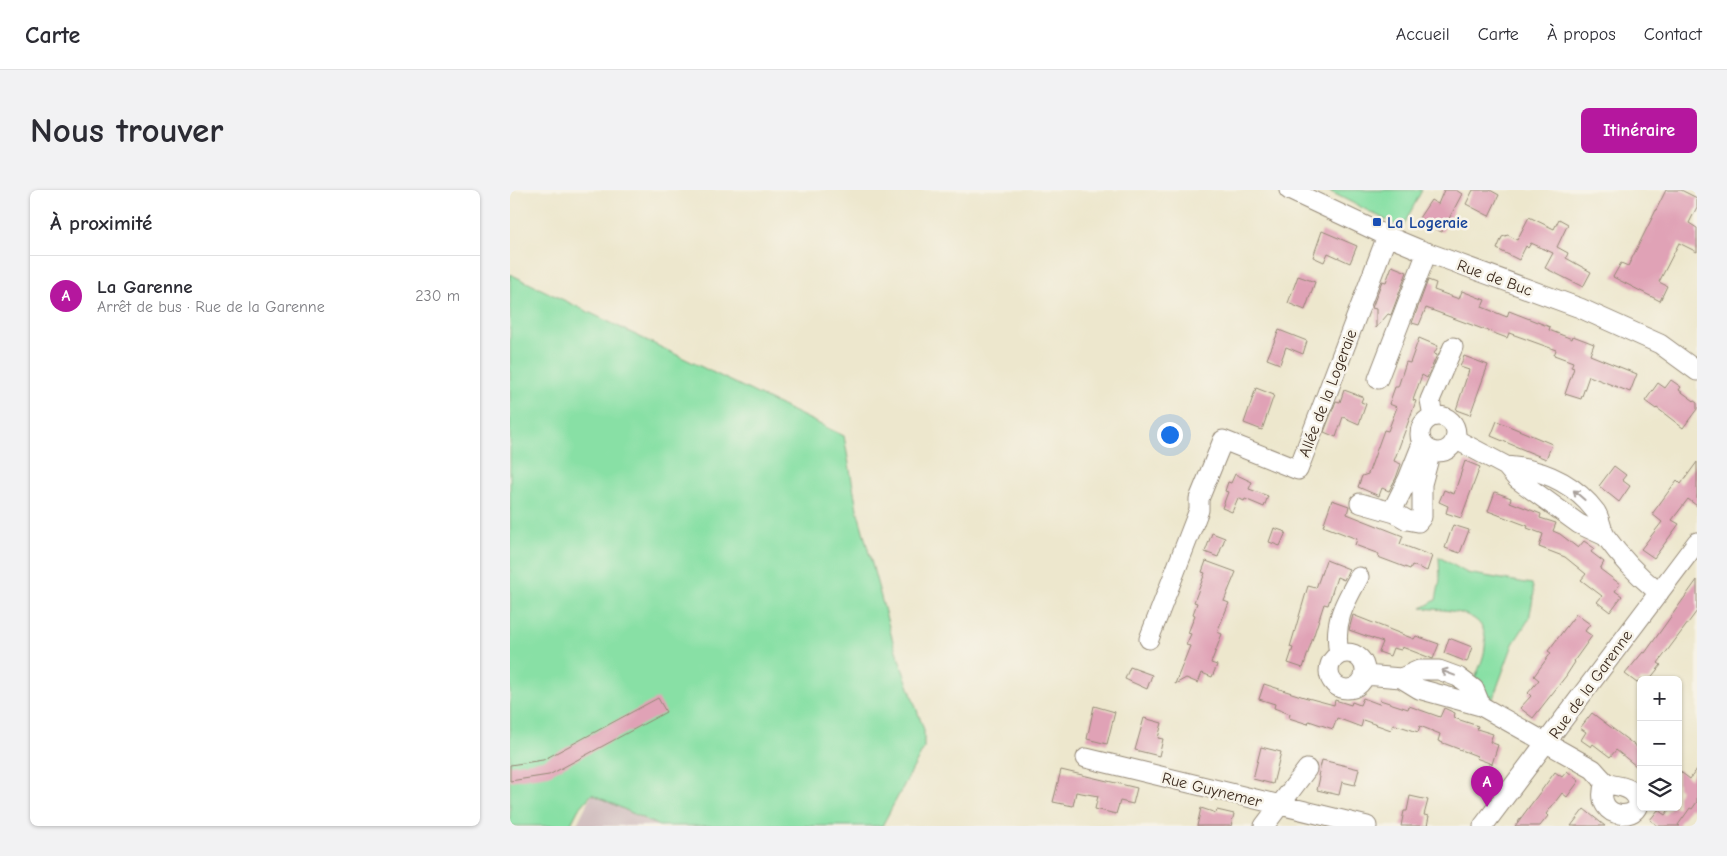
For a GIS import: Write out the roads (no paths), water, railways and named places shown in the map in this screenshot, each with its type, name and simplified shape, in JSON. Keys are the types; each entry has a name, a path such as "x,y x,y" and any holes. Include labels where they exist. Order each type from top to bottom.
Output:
{"street":[{"name":"Rue de Buc","path":"1289,190 1387,236 1580,308 1660,344 1697,371"},
{"name":"Allée de la Logeraie","path":"1148,639 1199,510 1199,499 1223,440 1298,470 1387,236"},
{"path":"1378,380 1427,252"},
{"path":"1433,416 1430,400 1453,347"},
{"path":"1360,503 1395,513 1407,520 1418,522 1422,517 1422,484 1427,448 1419,433 1428,418 1438,416 1449,419 1455,428 1455,439 1449,449 1443,451 1427,448"},
{"path":"1455,439 1506,466 1525,468 1552,476 1580,494 1597,514 1605,536 1638,576 1659,594"},
{"path":"1395,513 1395,505 1427,448"},
{"name":"Rue de la Garenne","path":"1483,826 1697,542"},
{"path":"1339,654 1336,641 1341,611 1359,577"},
{"path":"1350,652 1361,658 1364,663 1365,675 1359,685 1347,689 1336,686 1329,676 1328,670 1334,658 1339,654 1350,652"},
{"path":"1365,675 1401,678 1419,670 1439,670 1458,677 1474,689 1480,706 1593,769 1605,782"},
{"name":"Rue Guynemer","path":"1086,758 1368,826"},
{"path":"1264,826 1307,769"}],"place":[{"name":"La Logeraie","path":"1377,222"},
{"name":"La Garenne","path":"1487,807"}]}
